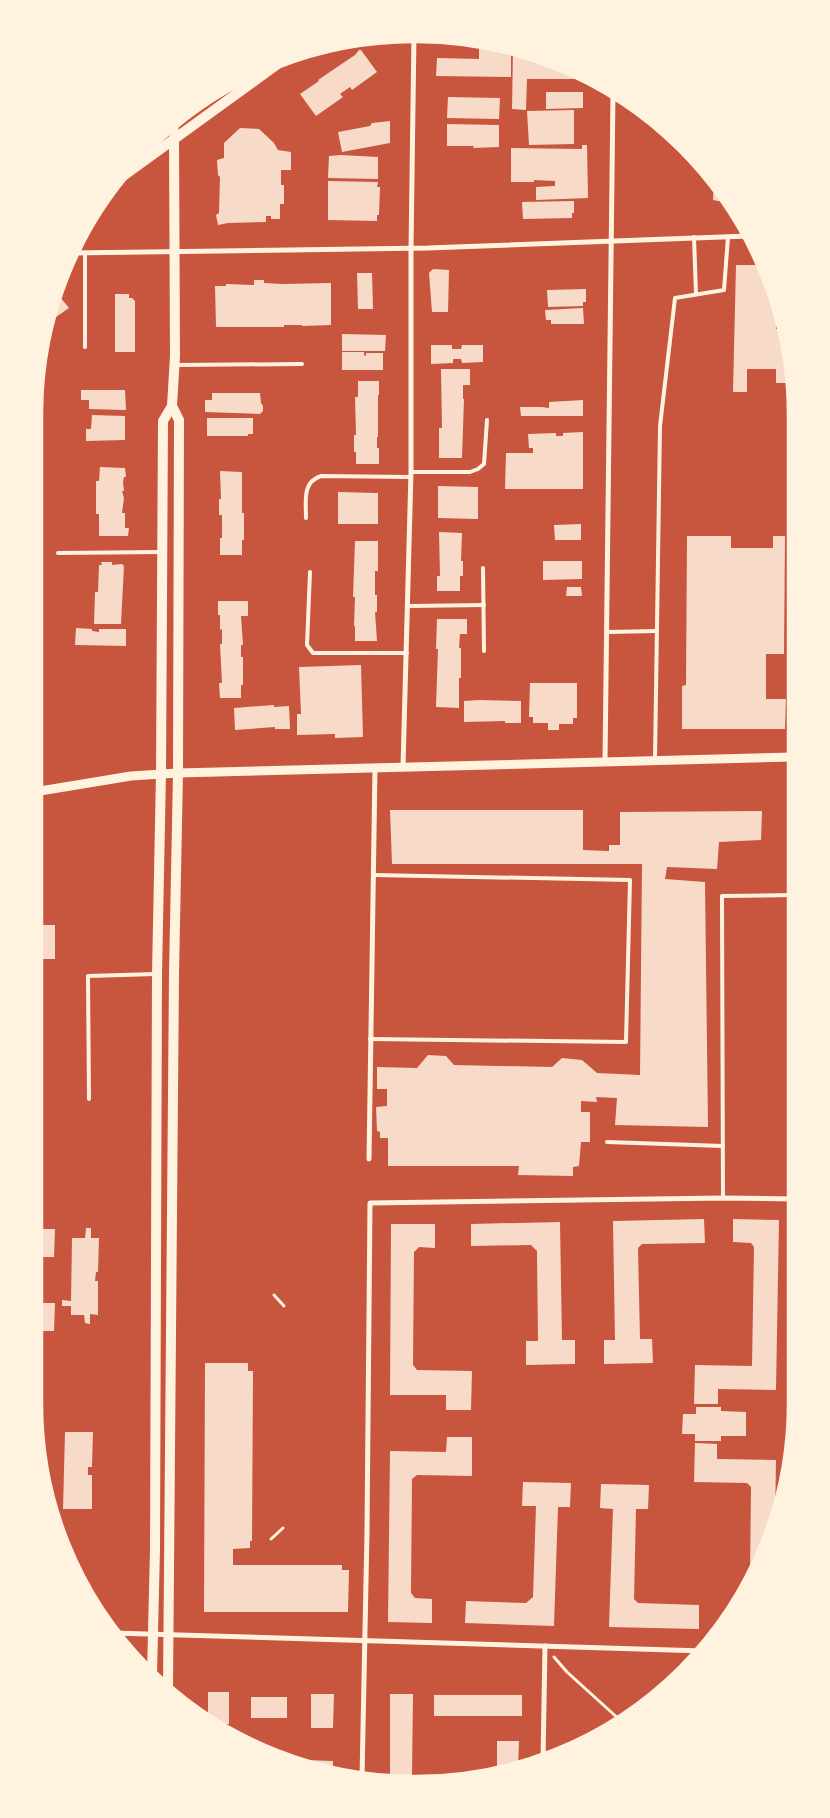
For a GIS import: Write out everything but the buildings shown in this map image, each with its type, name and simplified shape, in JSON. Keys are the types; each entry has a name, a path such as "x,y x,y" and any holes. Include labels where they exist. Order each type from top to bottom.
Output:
{"main road":[{"path":"141,163 261,76"},
{"path":"152,1666 155,1539 157,974 162,773 163,421 172,406 174,366 174,139"},
{"path":"168,1682 174,983 178,772 179,420 172,406"}],"street":[{"path":"403,767 411,474 411,248 414,42"},
{"path":"606,762 613,99"},
{"path":"174,131 174,139"},
{"path":"79,254 411,248 742,236"},
{"path":"42,791 131,776 178,772 788,757"},
{"path":"369,1159 375,768"},
{"path":"362,1771 370,1203 723,1198 788,1199"},
{"path":"122,1633 694,1650"},
{"path":"543,1753 545,1646"}],"lane":[{"path":"694,237 696,294"},
{"path":"655,760 660,426 675,298 724,290 728,237"},
{"path":"85,254 85,347"},
{"path":"174,366 302,364"},
{"path":"306,518 307,489 315,478 322,476 470,472 478,469 484,464 486,420"},
{"path":"58,553 162,552"},
{"path":"483,568 484,650"},
{"path":"310,572 307,644 313,653 406,653"},
{"path":"408,606 484,605"},
{"path":"608,632 657,631"},
{"path":"370,1039 626,1042 627,1013 630,880 374,875"},
{"path":"723,1198 722,896 788,895"},
{"path":"89,1098 88,976 157,974"},
{"path":"607,1142 723,1146"}],"path":[{"path":"274,1294 284,1306"},
{"path":"271,1539 283,1528"},
{"path":"545,1646 567,1672 616,1717"}]}
